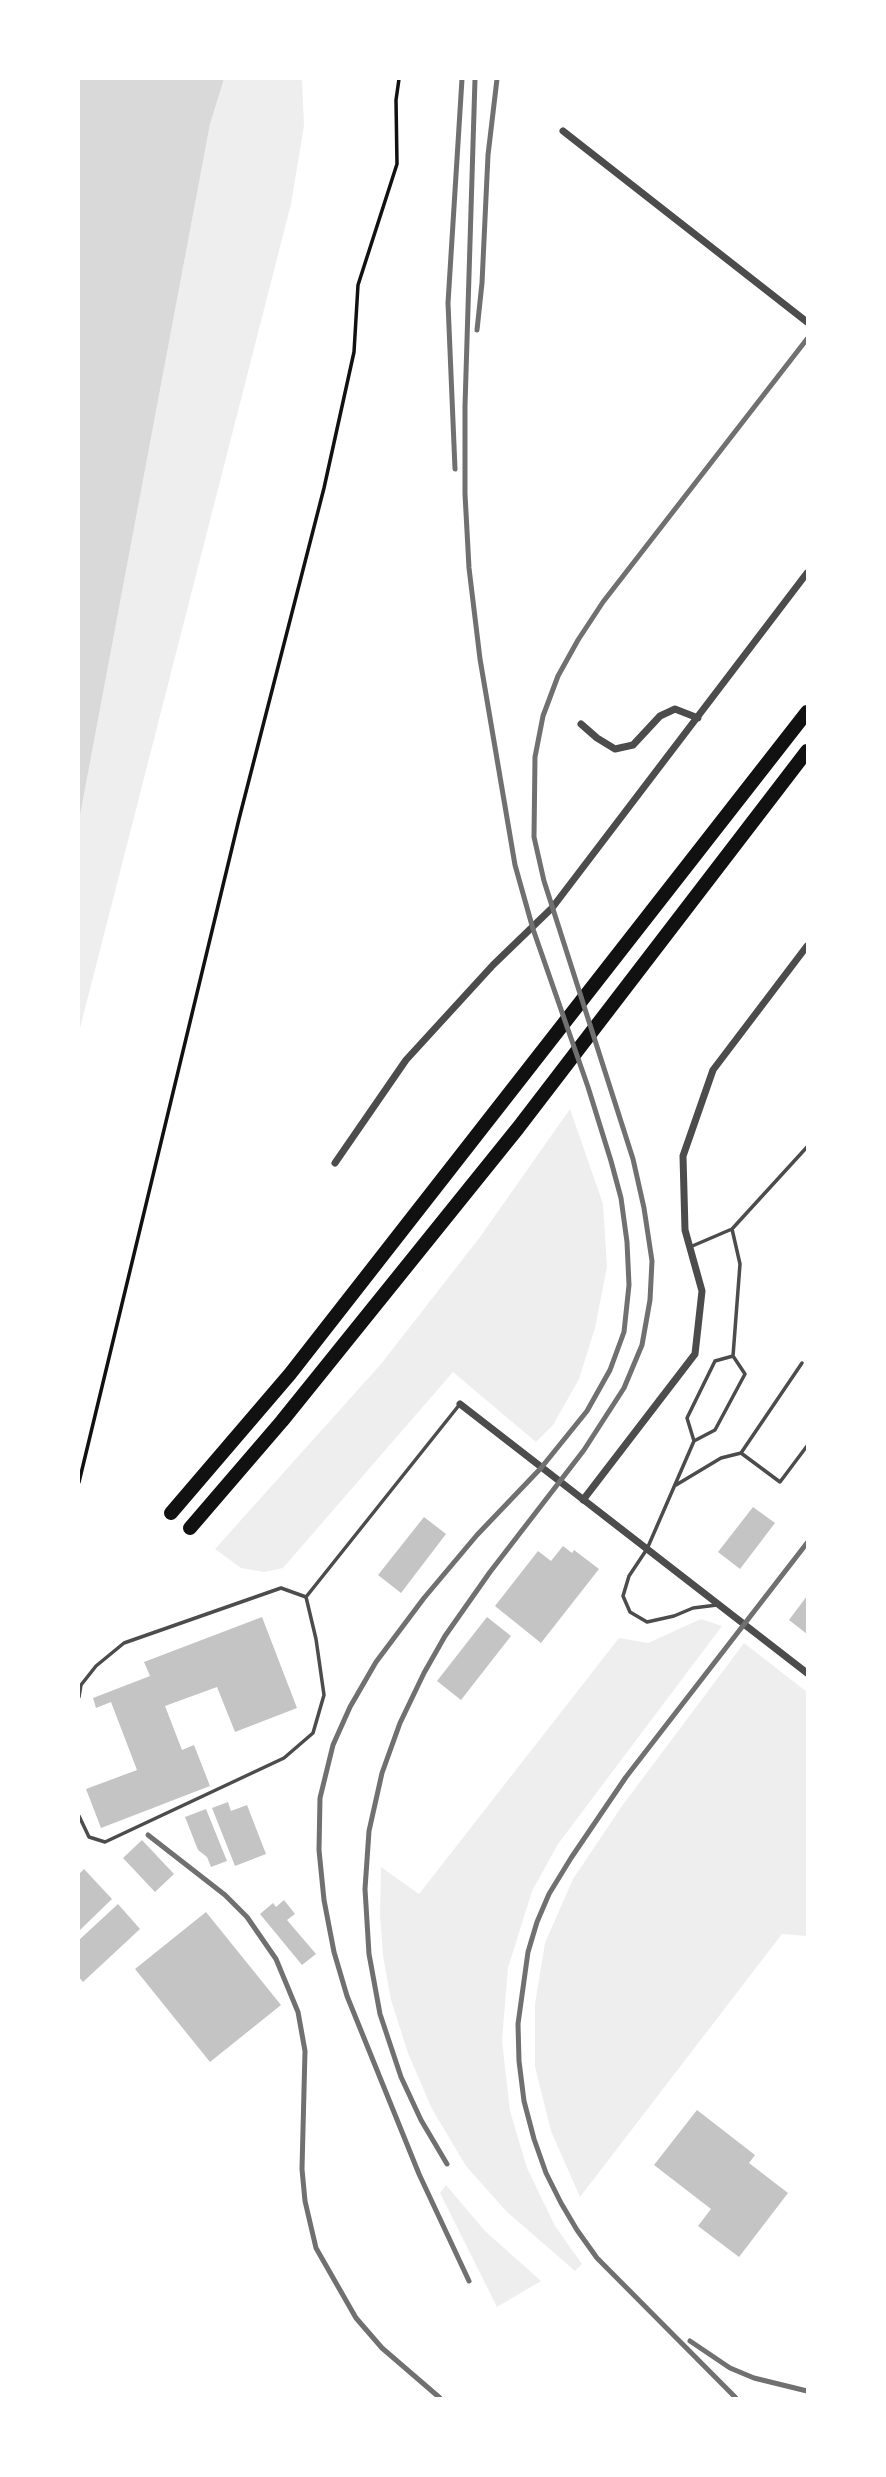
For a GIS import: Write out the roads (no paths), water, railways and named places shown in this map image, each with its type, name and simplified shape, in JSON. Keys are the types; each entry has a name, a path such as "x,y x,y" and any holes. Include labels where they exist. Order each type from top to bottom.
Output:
{"highway":[{"path":"171,1513 290,1374 807,712"},
{"path":"190,1528 282,1421 518,1128 807,751"}],"street":[{"path":"563,131 807,322"},
{"path":"335,1163 406,1060 493,965 552,908 807,573"},
{"path":"581,724 597,738 615,748 633,744 660,716 675,709 698,718"},
{"path":"583,1500 695,1354 702,1291 685,1230 683,1156 713,1070 807,946"},
{"path":"460,1404 807,1673"}],"lane":[{"path":"690,1247 732,1229 807,1147"},
{"path":"719,1605 693,1608 674,1616 647,1622 630,1612 623,1596 629,1576 647,1549 694,1441 715,1430 746,1374 733,1356 740,1265 732,1229"},
{"path":"694,1441 687,1418 715,1360 733,1356"},
{"path":"674,1486 721,1458 741,1452 802,1363"},
{"path":"306,1597 460,1404"},
{"path":"741,1452 780,1482 807,1446"},
{"path":"79,1697 81,1685 96,1666 124,1643 281,1588 306,1597"},
{"path":"79,1816 89,1837 105,1842 285,1758 313,1733 324,1695 316,1639 306,1597"}],"railway":[{"path":"455,469 448,303 462,79"},
{"path":"469,2281 419,2174 347,1996 334,1952 324,1900 319,1850 320,1798 333,1745 350,1707 376,1662 424,1598 477,1535 541,1468 587,1411 610,1370 624,1332 629,1285 621,1198 611,1161 533,929 515,865 480,659 469,568 465,494 465,406 475,79"},
{"path":"477,330 488,155 497,79"},
{"path":"447,2164 421,2120 401,2077 380,2014 369,1954 365,1889 369,1831 382,1773 400,1723 445,1636 490,1572 584,1450 624,1388 642,1345 650,1300 652,1261 633,1159 544,881 534,837 535,757 543,716 558,676 603,602 807,339"},
{"path":"736,2398 597,2258 561,2203 546,2173 524,2101 518,2024 528,1952 549,1894 626,1777 807,1543"},
{"path":"148,1835 225,1895 247,1917 276,1959 298,2012 305,2051 302,2169 305,2201 316,2248 356,2318 382,2348 440,2398"},
{"path":"690,2341 730,2368 754,2378 807,2391"}]}
